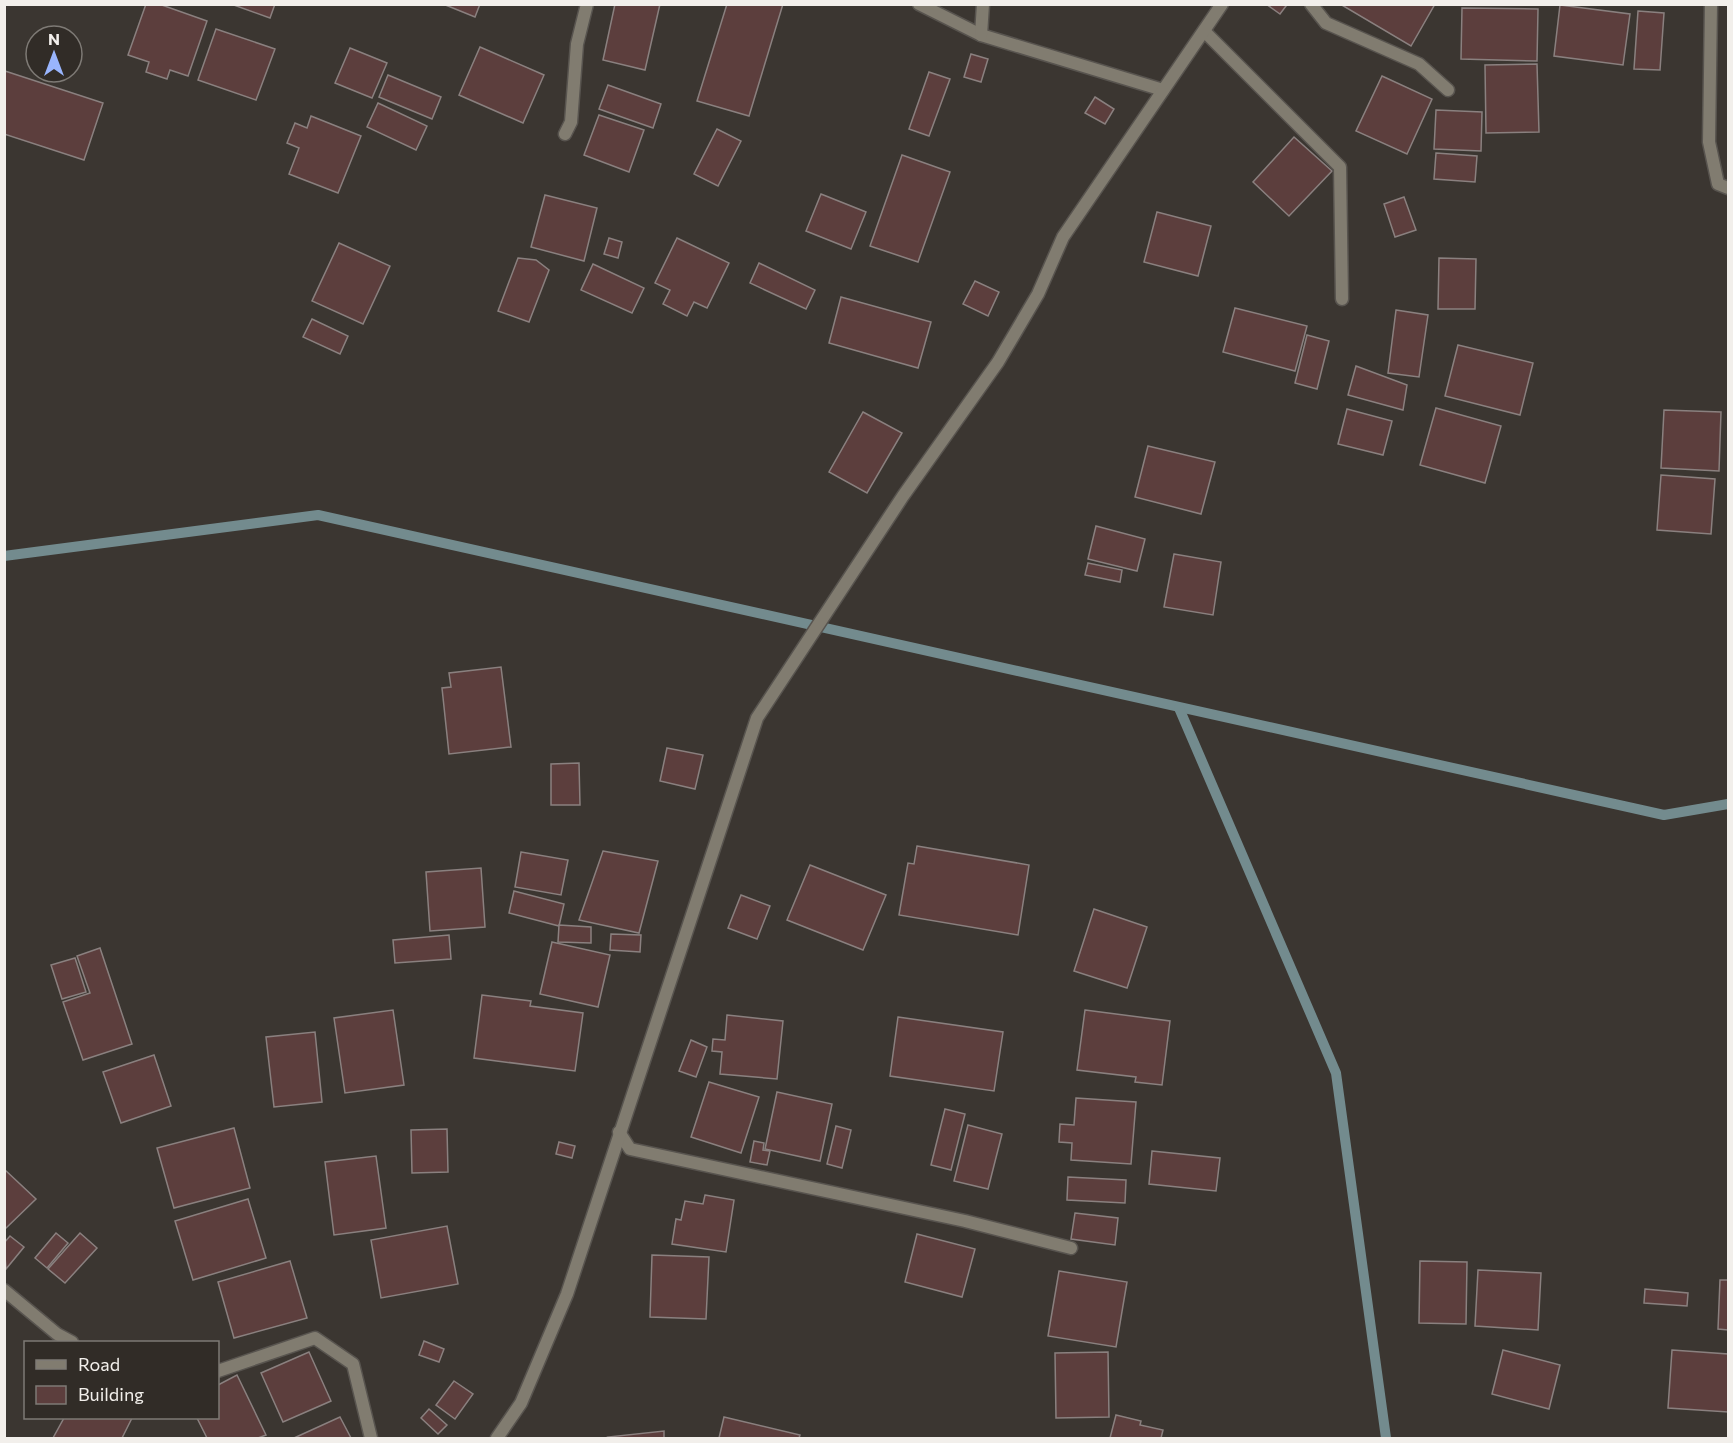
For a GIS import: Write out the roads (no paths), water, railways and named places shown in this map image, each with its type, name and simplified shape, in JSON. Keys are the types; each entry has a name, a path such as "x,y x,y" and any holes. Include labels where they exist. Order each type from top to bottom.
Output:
{"street":[{"path":"565,134 571,122 577,44 587,4"},
{"path":"919,4 981,34 1163,90"},
{"path":"981,34 983,4"},
{"path":"497,1438 521,1403 567,1294 757,718 903,496 998,362 1038,294 1063,237 1222,4"},
{"path":"1311,4 1326,23 1419,64 1448,90"},
{"path":"1711,4 1709,142 1718,184 1728,188"},
{"path":"1204,31 1340,167 1342,299"},
{"path":"619,1132 630,1149 965,1221 1071,1248"},
{"path":"4,1290 57,1334 70,1341"},
{"path":"219,1371 315,1338 353,1364 371,1438"}],"waterway":[{"path":"4,556 318,515 1664,815 1728,804"},
{"path":"1179,708 1336,1073 1386,1438"}]}
